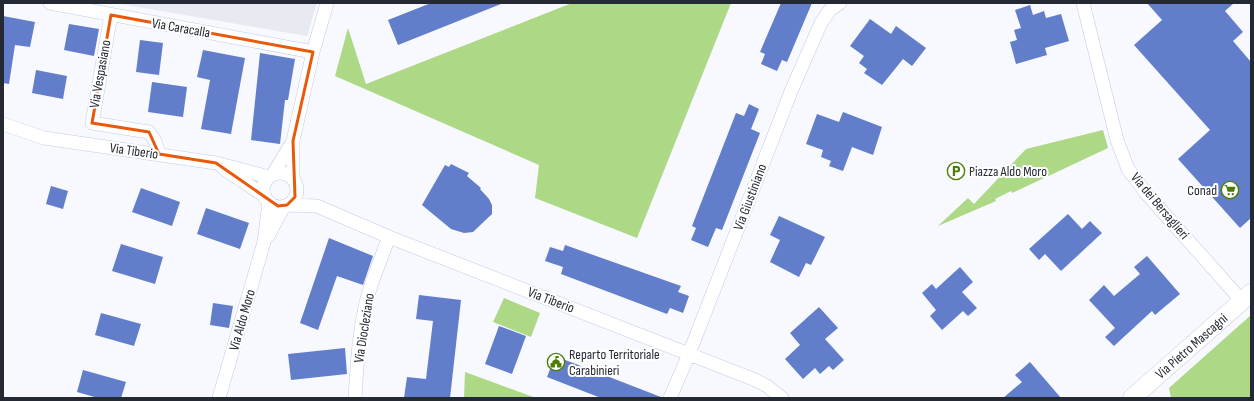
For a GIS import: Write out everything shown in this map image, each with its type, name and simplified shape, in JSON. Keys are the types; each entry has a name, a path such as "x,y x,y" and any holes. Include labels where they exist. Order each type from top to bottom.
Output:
{"street":[{"name":"Via Caracalla","path":"50,3 110,11 313,52"},
{"name":"Via Aldo Moro","path":"264,242 285,206 295,197 292,140 313,52 327,3"},
{"name":"Via dei Bersaglieri","path":"1083,3 1117,140 1128,169 1146,193 1246,297"},
{"name":"Via Giustiniano","path":"670,398 689,354 792,89 821,23 835,6"},
{"name":"Via Vespasiano","path":"110,11 92,123 149,132 155,141 159,154"},
{"name":"Via Tiberio","path":"3,124 28,134 52,139 159,154 271,175"},
{"name":"Via Aldo Moro","path":"219,398 264,242 267,199 264,186 292,140"},
{"name":"Via Tiberio","path":"216,164 267,199"},
{"path":"271,175 284,173 295,182"},
{"name":"Via Tiberio","path":"295,182 317,206"},
{"path":"267,199 278,206 285,206"},
{"name":"Via Tiberio","path":"285,206 317,206 389,237 761,382 782,398"},
{"name":"Via Diocleziano","path":"355,398 360,339 366,303 389,237"},
{"name":"Via Pietro Mascagni","path":"1132,398 1246,297"}],"highlighted area":[{"path":"111,15 313,52 293,141 295,197 287,205 278,206 216,163 159,154 149,132 92,123"}],"shaded area":[{"path":"115,3 317,3 307,36"}],"green space":[{"path":"572,3 731,3 637,238 535,198 539,165 335,76 348,28 366,84"},
{"path":"1103,130 1108,148 1012,193 1011,191 995,199 996,201 938,226 968,198 974,204 1026,149"},
{"path":"504,298 540,313 531,337 493,322"},
{"path":"1251,315 1251,398 1171,398 1169,388"},
{"path":"465,372 536,398 464,398"}],"building":[{"path":"431,3 501,4 398,45 388,20"},
{"path":"781,3 812,3 787,62 782,60 777,71 761,64 765,54 760,52"},
{"path":"1147,3 1234,3 1225,11 1243,32 1233,41 1251,62 1251,218 1240,228 1178,159 1210,130 1134,45 1162,20"},
{"path":"1030,5 1033,15 1044,11 1046,18 1061,14 1069,41 1045,48 1047,55 1016,64 1010,42 1017,40 1014,30 1021,28 1015,10"},
{"path":"3,16 35,22 30,47 15,45 9,84 3,83"},
{"path":"870,19 891,34 896,26 926,48 912,66 903,59 882,85 864,73 867,69 859,63 864,56 850,46"},
{"path":"69,24 99,29 94,56 64,50"},
{"path":"140,40 163,43 159,75 136,72"},
{"path":"203,50 245,58 231,134 201,129 210,80 197,77"},
{"path":"260,53 295,59 288,100 285,100 280,144 251,140"},
{"path":"36,70 67,76 63,99 32,93"},
{"path":"152,82 187,87 183,117 148,112"},
{"path":"749,104 759,109 751,129 760,133 722,230 716,228 708,247 691,240 696,228 692,226 736,113 744,116"},
{"path":"843,112 882,127 873,155 852,147 843,171 829,166 831,161 821,157 823,150 806,144 817,114 839,122"},
{"path":"451,164 469,173 467,176 481,188 480,189 492,205 492,214 473,232 464,233 451,229 422,205 445,165 449,167"},
{"path":"51,186 68,191 63,209 46,204"},
{"path":"141,188 180,202 172,226 132,212"},
{"path":"206,208 249,223 240,249 197,234"},
{"path":"1068,214 1082,229 1090,221 1102,233 1061,271 1045,254 1039,260 1029,249"},
{"path":"779,216 825,237 811,265 806,263 799,277 770,262 780,240 770,235"},
{"path":"329,238 373,256 363,285 337,276 318,330 300,323"},
{"path":"121,244 163,257 155,284 112,271"},
{"path":"565,245 681,286 678,292 689,296 683,313 670,308 667,314 561,274 563,267 545,261 550,247 563,251"},
{"path":"1147,256 1180,294 1155,315 1152,311 1114,346 1105,337 1115,328 1089,300 1104,285 1114,296 1140,274 1134,267"},
{"path":"960,267 973,282 962,292 977,308 968,316 963,311 942,330 930,316 936,310 922,293 932,284 936,289"},
{"path":"419,295 461,300 450,398 404,398 407,377 426,379 433,321 416,319"},
{"path":"213,303 233,306 229,328 210,325"},
{"path":"819,307 838,328 825,339 844,360 833,370 829,366 820,374 815,368 803,379 785,359 800,345 790,333"},
{"path":"101,313 141,324 134,346 95,335"},
{"path":"499,326 526,336 512,374 485,364"},
{"path":"345,348 347,374 291,380 288,354"},
{"path":"555,356 661,398 601,398 547,377"},
{"path":"1030,362 1061,398 1003,398 1022,382 1015,375"},
{"path":"83,370 126,382 121,398 98,398 77,392"}],"place":[{"name":"Piazza Aldo Moro","path":"956,171"},
{"name":"Conad","path":"1230,190"},
{"name":"Reparto Territoriale Carabinieri","path":"556,362"}]}
